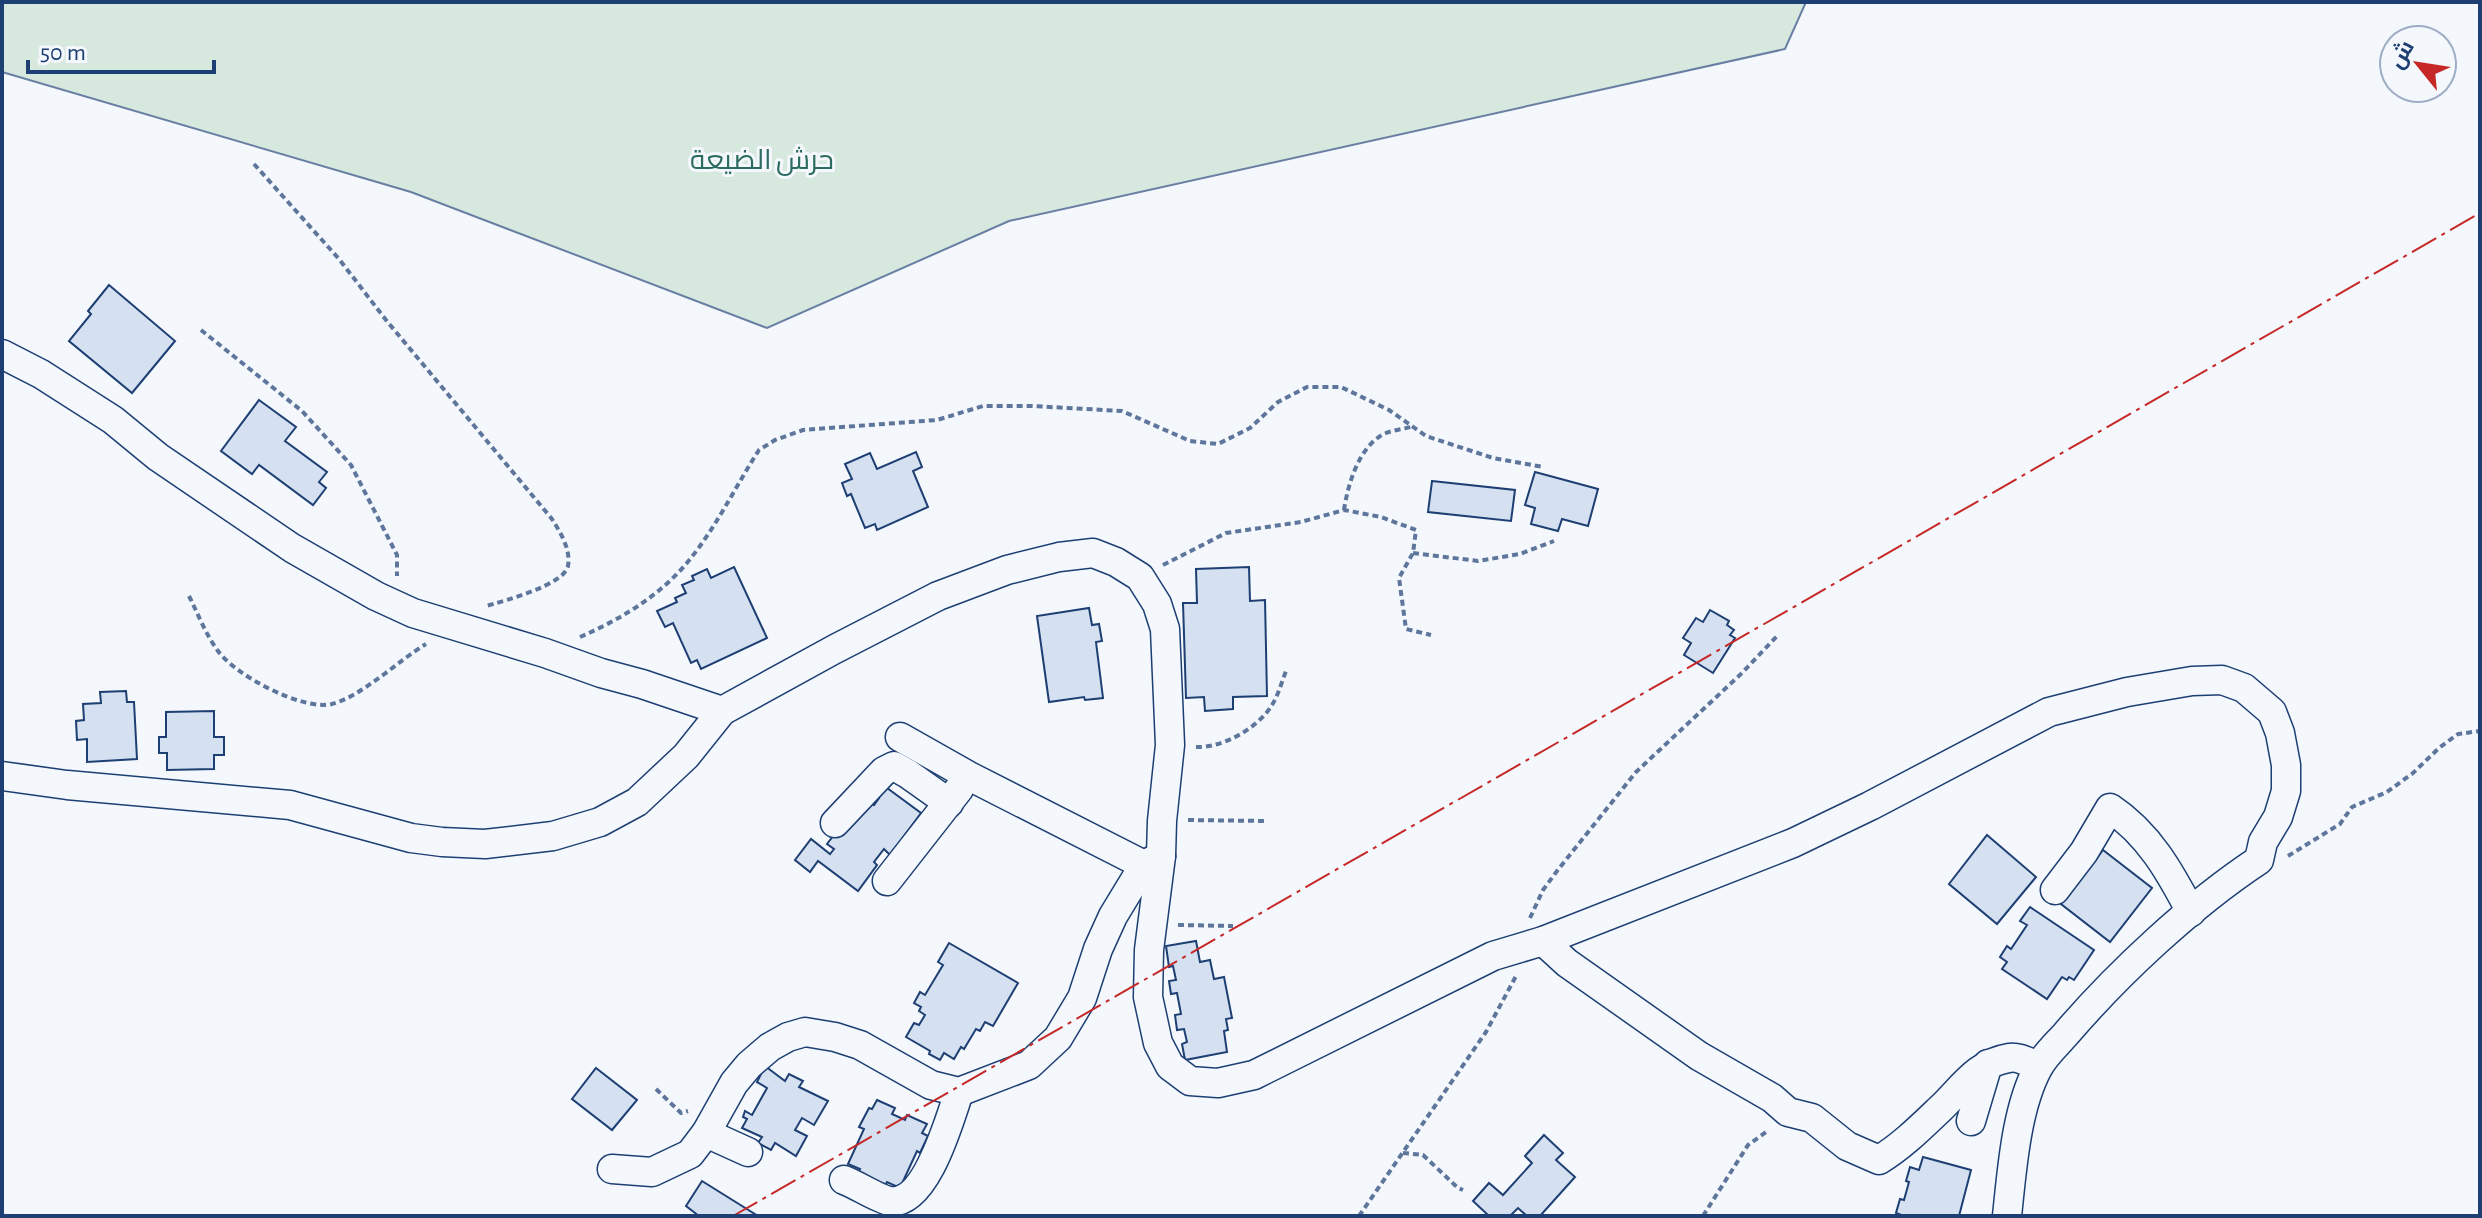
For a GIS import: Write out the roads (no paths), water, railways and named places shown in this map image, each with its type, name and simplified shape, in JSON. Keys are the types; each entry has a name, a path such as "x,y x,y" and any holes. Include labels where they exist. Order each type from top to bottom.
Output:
{"street":[{"path":"2,354 41,374 113,420 158,457 292,548 397,606 722,711"},
{"path":"2,776 67,785 290,805 411,838 485,844 553,836 600,822 637,802 686,756 722,711 938,596 1007,570 1059,557 1093,553 1116,562 1140,577 1157,604 1165,629 1170,745 1162,821 1153,861 1148,997 1158,1043 1170,1066 1190,1081 1218,1083 1254,1075 1493,956 1793,843 2049,712 2127,692 2192,681 2222,680 2244,688 2272,712 2286,765 2286,791 2278,817 2263,842 2259,860 2225,882 2131,966 2080,1017 2038,1066 2022,1111 2007,1216"},
{"path":"900,737 969,776 1153,861"},
{"path":"835,823 884,771 894,766 949,803"},
{"path":"887,881 969,776"},
{"path":"2055,890 2084,852 2110,808 2127,819 2145,838 2172,875 2191,912"},
{"path":"612,1169 652,1172 690,1154 706,1133 734,1083 749,1065 770,1047 805,1032 860,1045 931,1085 959,1092 1029,1065 1058,1038 1082,998 1113,916 1153,861"},
{"path":"1531,944 1567,963 1686,1047 1772,1098 1788,1112 1812,1118 1847,1146 1879,1160 1895,1150 1944,1106 1967,1079 1988,1064 2012,1057 2038,1066"},
{"path":"1971,1121 1988,1064"},
{"path":"844,1180 890,1201 905,1198 922,1182 935,1157 959,1092"},
{"path":"706,1133 748,1152"}],"park label":[{"name":"حرش الضيعة","path":"762,159"}]}
